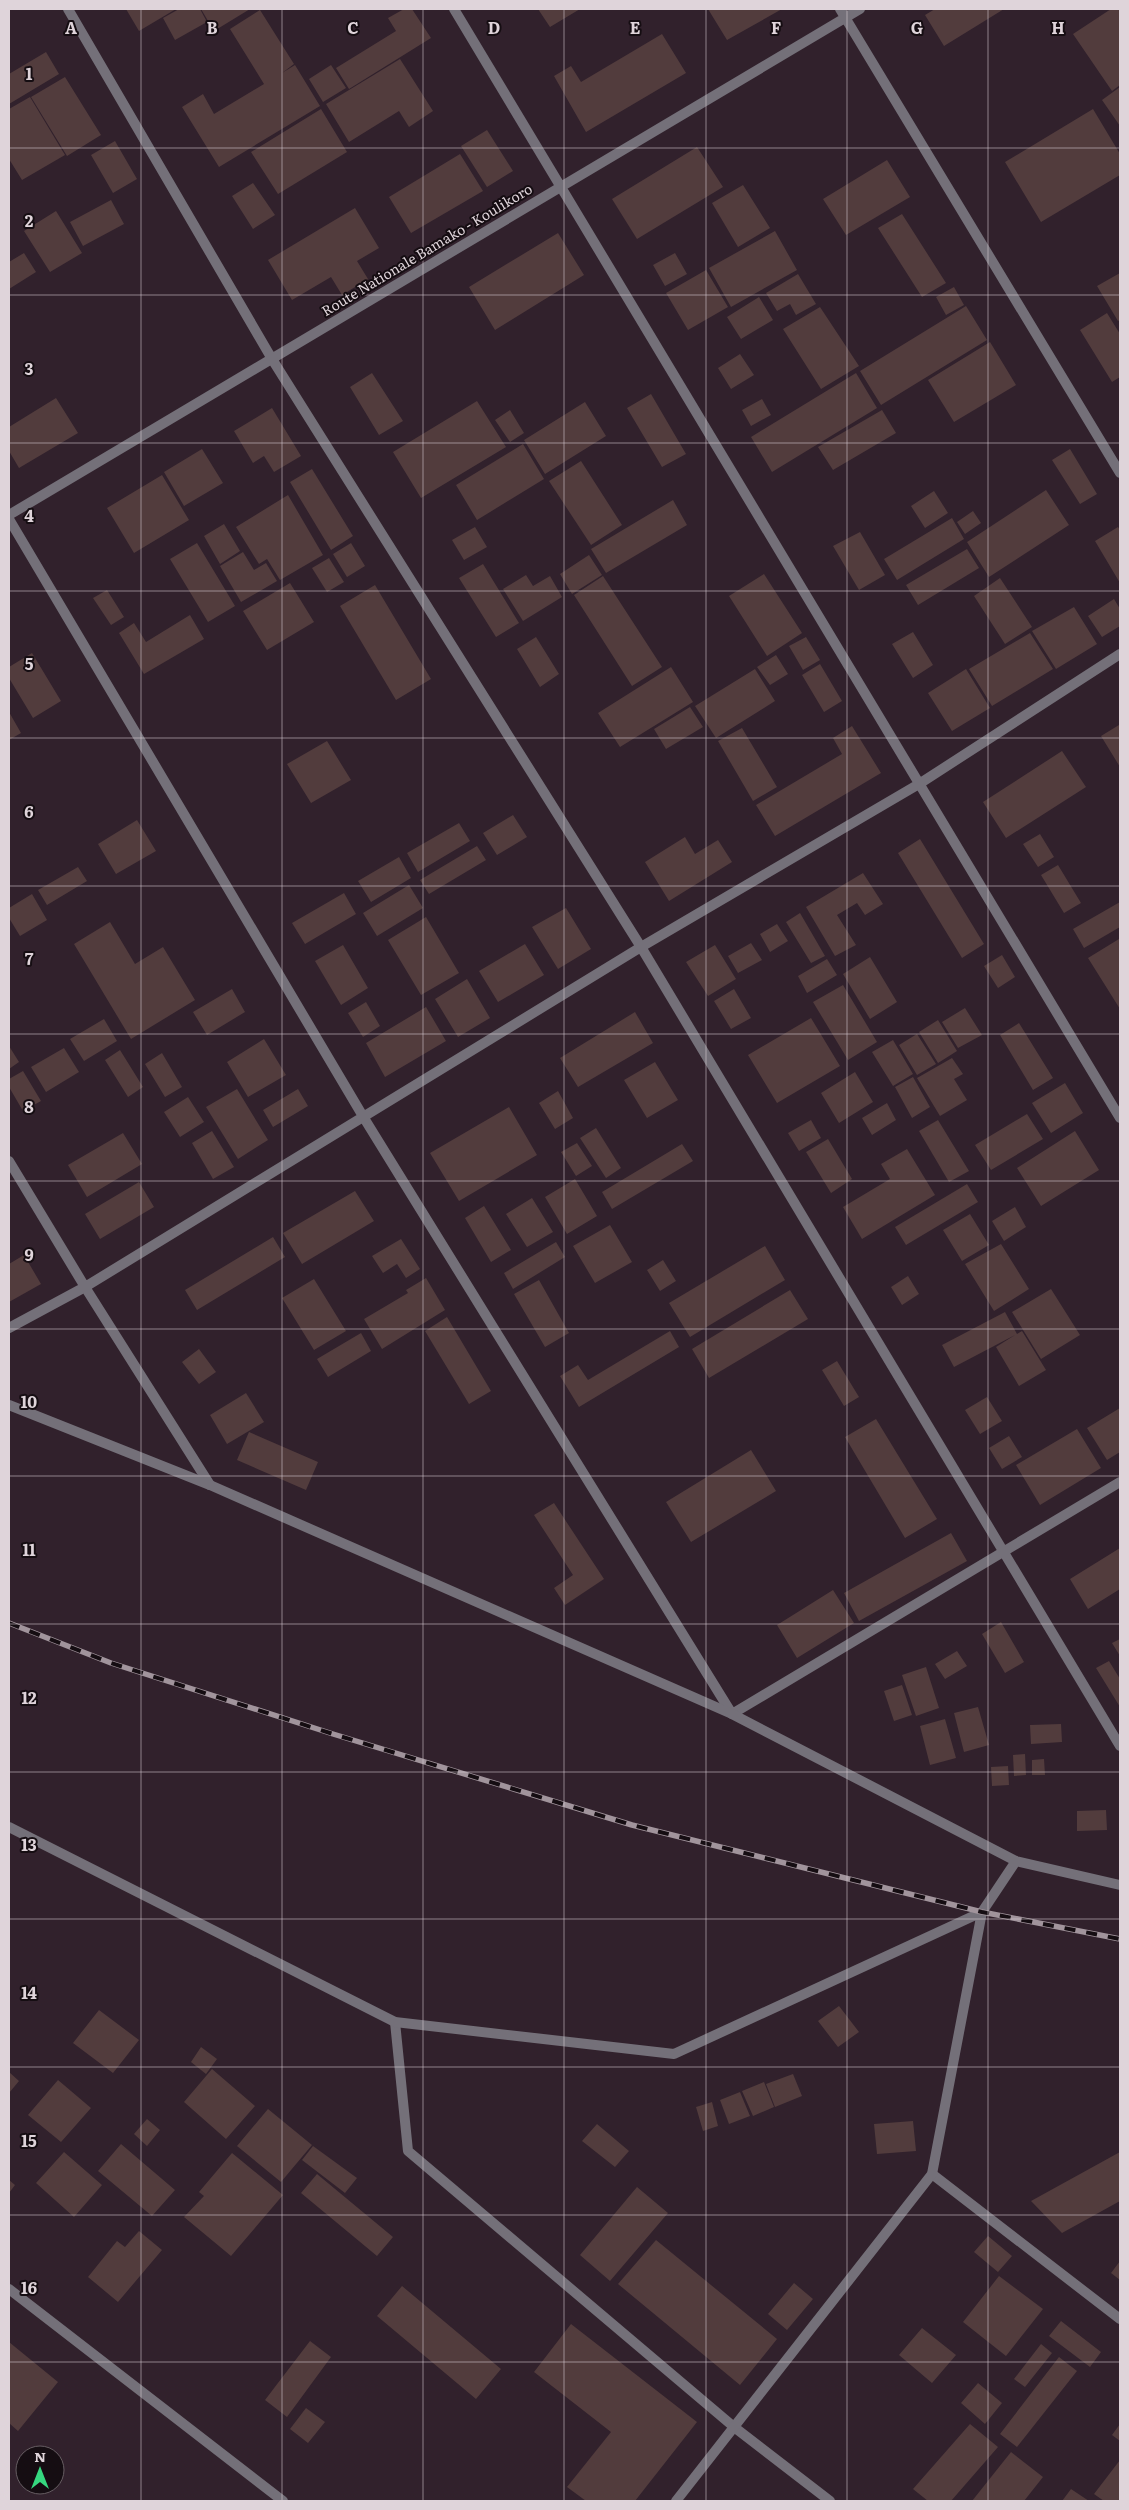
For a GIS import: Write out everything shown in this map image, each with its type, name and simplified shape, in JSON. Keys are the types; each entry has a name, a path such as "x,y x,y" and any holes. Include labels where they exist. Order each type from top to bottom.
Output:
{"street":[{"path":"68,9 272,359 641,948 1005,1551 1120,1746"},
{"path":"454,9 1120,1118"},
{"name":"Route Nationale Bamako - Koulikoro","path":"9,517 560,187 842,13 860,9"},
{"path":"842,13 1120,473"},
{"path":"9,517 364,1118 732,1714"},
{"path":"9,1328 84,1287 641,948 920,784 1120,654"},
{"path":"9,1161 84,1287 210,1485"},
{"path":"9,1405 210,1485 732,1714 1016,1861 1120,1886"},
{"path":"732,1714 1120,1482"},
{"path":"9,1827 395,2022 674,2054 982,1912"},
{"path":"676,2501 932,2174 982,1912 1016,1861"},
{"path":"395,2022 408,2150 734,2427 830,2501"},
{"path":"932,2174 1120,2319"},
{"path":"9,2289 283,2501"}],"building":[{"path":"126,9 176,9 139,31"},
{"path":"179,9 200,9 207,22 175,40 163,18"},
{"path":"201,9 250,9 214,31"},
{"path":"404,9 412,9 431,38 349,89 336,68 396,31 388,18"},
{"path":"538,9 580,9 550,27"},
{"path":"708,9 782,9 727,40"},
{"path":"935,9 1004,9 944,46 925,15"},
{"path":"1111,9 1120,9 1120,85 1112,91 1073,34"},
{"path":"260,10 294,64 282,73 295,65 320,106 219,167 182,107 203,94 214,114 264,84 230,29"},
{"path":"662,34 686,73 586,132 554,76 571,66 581,82"},
{"path":"46,52 59,74 9,104 9,74"},
{"path":"400,59 433,111 409,127 399,111 349,142 326,104"},
{"path":"331,65 346,88 323,102 309,79"},
{"path":"65,77 101,135 67,156 31,97"},
{"path":"1120,87 1120,126 1102,100"},
{"path":"30,97 65,155 22,180 9,159 9,109"},
{"path":"321,109 347,152 278,194 251,152"},
{"path":"1093,109 1120,154 1120,175 1041,222 1005,162"},
{"path":"487,130 513,171 487,187 461,146"},
{"path":"115,141 137,179 113,193 91,155"},
{"path":"697,147 723,187 637,239 612,199"},
{"path":"460,154 483,191 411,233 389,197"},
{"path":"887,160 910,197 846,235 823,199"},
{"path":"253,183 275,215 253,229 232,196"},
{"path":"743,185 770,228 738,247 712,203"},
{"path":"111,200 124,224 83,246 70,222"},
{"path":"355,208 379,248 357,261 368,279 342,295 331,277 292,300 268,260"},
{"path":"56,211 82,253 50,272 24,231"},
{"path":"902,214 946,283 922,297 878,228"},
{"path":"775,231 797,270 731,307 709,268"},
{"path":"558,233 584,275 495,330 469,287"},
{"path":"24,253 36,272 9,289 9,262"},
{"path":"675,253 687,274 665,286 653,265"},
{"path":"706,270 728,307 688,330 666,293"},
{"path":"1120,273 1120,320 1118,321 1097,286"},
{"path":"798,274 816,304 796,315 790,304 777,311 766,293"},
{"path":"954,287 964,305 946,315 936,297"},
{"path":"759,297 773,320 741,339 727,317"},
{"path":"966,306 987,340 881,405 860,371"},
{"path":"820,307 859,366 821,389 783,329"},
{"path":"1107,313 1120,334 1120,377 1112,382 1080,330"},
{"path":"990,342 1016,385 954,422 928,380"},
{"path":"740,354 754,375 731,389 718,368"},
{"path":"372,373 403,421 379,435 350,387"},
{"path":"856,373 877,408 772,472 751,437"},
{"path":"651,394 686,454 662,467 627,408"},
{"path":"56,398 78,433 19,468 9,451 9,427"},
{"path":"762,399 771,415 751,426 742,410"},
{"path":"477,401 506,447 421,498 393,452"},
{"path":"585,402 606,436 545,474 524,440"},
{"path":"272,408 301,456 274,472 264,456 253,463 234,431"},
{"path":"510,410 524,433 510,442 495,420"},
{"path":"882,410 896,433 833,470 818,447"},
{"path":"523,444 544,479 477,520 456,485"},
{"path":"202,449 223,483 184,506 164,472"},
{"path":"1070,449 1097,494 1080,504 1052,460"},
{"path":"581,461 622,525 591,545 549,481"},
{"path":"312,469 353,536 331,550 290,482"},
{"path":"162,475 189,520 134,553 107,508"},
{"path":"1046,490 1069,525 989,577 967,542"},
{"path":"934,491 948,513 925,528 911,506"},
{"path":"288,495 323,555 280,580 267,559 259,564 236,527"},
{"path":"673,500 687,525 606,573 591,549"},
{"path":"973,511 981,523 965,534 957,522"},
{"path":"952,518 964,539 897,580 884,559"},
{"path":"224,524 240,551 220,564 204,536"},
{"path":"475,527 487,547 464,560 452,540"},
{"path":"1118,527 1120,530 1120,583 1095,541"},
{"path":"860,532 885,575 859,590 833,546"},
{"path":"197,543 235,606 208,622 170,559"},
{"path":"351,543 365,566 347,577 333,554"},
{"path":"967,549 979,568 918,605 906,585"},
{"path":"243,552 254,570 266,563 277,581 241,602 220,566"},
{"path":"589,555 602,575 572,594 560,574"},
{"path":"329,558 344,582 327,592 312,568"},
{"path":"483,564 519,623 496,637 459,578"},
{"path":"764,574 802,633 767,656 729,596"},
{"path":"526,575 533,586 550,576 562,597 523,621 503,589"},
{"path":"603,576 662,667 632,686 574,595"},
{"path":"1000,578 1032,627 1005,644 974,596"},
{"path":"290,583 314,622 267,650 243,611"},
{"path":"375,585 431,679 396,700 340,606"},
{"path":"107,590 124,617 111,625 93,598"},
{"path":"1114,599 1120,609 1120,626 1102,637 1088,616"},
{"path":"1074,607 1097,644 1056,669 1032,631"},
{"path":"190,615 204,639 144,674 119,633 134,623 146,642"},
{"path":"913,632 933,665 913,678 892,644"},
{"path":"1030,633 1053,669 992,706 969,669"},
{"path":"536,637 559,674 540,687 517,649"},
{"path":"806,637 820,660 803,670 789,646"},
{"path":"32,653 61,701 33,718 9,678 9,667"},
{"path":"776,655 788,674 770,685 757,667"},
{"path":"820,664 842,701 824,712 802,675"},
{"path":"671,667 693,702 620,747 598,713"},
{"path":"755,669 775,701 716,738 695,706"},
{"path":"966,669 990,708 952,731 928,693"},
{"path":"690,707 703,727 666,749 654,729"},
{"path":"9,712 21,733 9,740"},
{"path":"1119,725 1120,727 1120,767 1101,736"},
{"path":"852,726 881,773 775,836 756,805 842,754 833,738"},
{"path":"742,728 777,787 753,801 718,741"},
{"path":"327,741 351,780 311,803 287,764"},
{"path":"1062,751 1086,787 1006,838 983,802"},
{"path":"513,815 527,837 497,855 483,833"},
{"path":"137,820 156,851 116,874 98,844"},
{"path":"459,823 470,841 418,872 407,853"},
{"path":"1040,834 1054,857 1038,867 1023,844"},
{"path":"685,837 695,854 718,840 732,862 669,901 645,862"},
{"path":"920,839 984,944 962,958 898,853"},
{"path":"477,846 486,860 429,894 420,880"},
{"path":"399,857 411,878 371,902 358,881"},
{"path":"1058,865 1081,903 1064,913 1041,875"},
{"path":"78,867 87,881 47,905 38,890"},
{"path":"863,873 883,904 865,915 857,903 837,915 856,945 835,956 806,907"},
{"path":"409,885 423,908 377,936 363,913"},
{"path":"344,893 356,914 305,944 292,923"},
{"path":"32,894 47,920 20,936 9,918 9,908"},
{"path":"1120,902 1120,927 1084,948 1073,929"},
{"path":"566,908 591,949 558,969 532,927"},
{"path":"800,913 825,956 811,963 786,922"},
{"path":"426,917 459,973 421,995 388,940"},
{"path":"110,922 135,964 163,947 195,1000 131,1039 74,944"},
{"path":"777,924 788,941 770,952 760,934"},
{"path":"1119,939 1120,941 1120,1009 1088,958"},
{"path":"751,943 762,960 738,973 728,956"},
{"path":"525,944 544,975 498,1002 479,971"},
{"path":"343,945 368,988 341,1005 315,961"},
{"path":"715,945 736,979 708,996 686,962"},
{"path":"1002,955 1015,977 998,988 984,966"},
{"path":"870,957 897,1002 870,1019 843,974"},
{"path":"827,959 837,975 807,993 798,976"},
{"path":"467,979 490,1018 458,1037 435,999"},
{"path":"843,985 877,1042 848,1060 813,1002"},
{"path":"232,989 245,1012 207,1035 193,1012"},
{"path":"734,989 751,1018 731,1029 714,1001"},
{"path":"366,1002 380,1026 363,1037 348,1013"},
{"path":"426,1007 446,1041 385,1077 366,1043"},
{"path":"965,1008 982,1035 958,1048 942,1022"},
{"path":"635,1012 653,1043 578,1087 560,1058"},
{"path":"811,1018 840,1066 777,1103 748,1055"},
{"path":"104,1019 117,1041 84,1061 70,1039"},
{"path":"938,1020 957,1051 938,1063 919,1032"},
{"path":"1019,1023 1053,1078 1033,1090 1000,1035"},
{"path":"917,1034 936,1064 917,1075 899,1045"},
{"path":"264,1039 286,1075 248,1097 227,1062"},
{"path":"893,1040 913,1074 893,1086 872,1052"},
{"path":"9,1046 19,1062 9,1069"},
{"path":"64,1048 79,1072 46,1092 31,1067"},
{"path":"120,1050 143,1087 128,1097 105,1060"},
{"path":"162,1053 182,1087 165,1097 145,1064"},
{"path":"952,1058 963,1074 954,1079 967,1100 940,1116 917,1078"},
{"path":"655,1062 678,1100 647,1118 624,1080"},
{"path":"23,1071 41,1101 23,1111 9,1087 9,1079"},
{"path":"855,1072 873,1102 839,1123 821,1093"},
{"path":"913,1077 930,1107 912,1118 895,1087"},
{"path":"1065,1083 1083,1113 1051,1133 1032,1103"},
{"path":"237,1089 268,1140 238,1159 206,1107"},
{"path":"298,1089 308,1106 273,1127 263,1110"},
{"path":"558,1091 573,1118 555,1129 539,1103"},
{"path":"188,1097 204,1122 180,1137 164,1112"},
{"path":"887,1103 896,1120 872,1135 862,1118"},
{"path":"509,1107 537,1155 459,1201 430,1153"},
{"path":"1027,1114 1043,1139 991,1170 975,1145"},
{"path":"811,1120 821,1138 799,1151 788,1133"},
{"path":"938,1120 969,1171 949,1182 919,1131"},
{"path":"596,1128 621,1168 606,1178 580,1138"},
{"path":"212,1131 234,1167 213,1179 192,1143"},
{"path":"1075,1131 1099,1170 1041,1206 1017,1168"},
{"path":"123,1133 142,1164 87,1197 68,1165"},
{"path":"828,1139 852,1179 831,1193 806,1152"},
{"path":"577,1143 592,1166 576,1176 561,1152"},
{"path":"682,1144 693,1161 612,1209 602,1192"},
{"path":"907,1149 935,1195 862,1239 843,1207 890,1179 881,1164"},
{"path":"575,1179 597,1216 567,1234 545,1197"},
{"path":"139,1182 154,1207 100,1239 85,1214"},
{"path":"967,1184 978,1202 906,1245 895,1227"},
{"path":"355,1191 374,1221 302,1264 283,1233"},
{"path":"532,1198 553,1232 527,1247 506,1214"},
{"path":"484,1206 511,1250 491,1262 465,1218"},
{"path":"1015,1207 1026,1227 1004,1241 992,1221"},
{"path":"970,1214 989,1245 962,1261 943,1230"},
{"path":"610,1225 632,1262 595,1283 573,1246"},
{"path":"273,1237 285,1257 197,1310 185,1290"},
{"path":"401,1239 420,1269 406,1278 397,1264 383,1273 372,1256"},
{"path":"556,1242 565,1257 513,1289 504,1273"},
{"path":"1001,1244 1029,1289 994,1311 965,1264"},
{"path":"765,1246 785,1280 690,1337 669,1303"},
{"path":"24,1255 41,1284 9,1302 9,1264"},
{"path":"663,1260 676,1281 660,1291 647,1270"},
{"path":"908,1276 919,1294 902,1305 891,1287"},
{"path":"426,1278 445,1310 382,1349 364,1319 408,1293 406,1290"},
{"path":"314,1279 346,1331 314,1350 282,1298"},
{"path":"539,1280 569,1333 545,1347 514,1294"},
{"path":"1051,1289 1080,1335 1041,1359 1012,1312"},
{"path":"790,1290 808,1319 709,1378 692,1349"},
{"path":"1005,1312 1017,1334 1022,1331 1046,1370 1019,1386 996,1347 1015,1335 954,1367 942,1345"},
{"path":"447,1317 491,1391 469,1404 425,1331"},
{"path":"670,1331 679,1347 579,1407 560,1376 578,1365 588,1380"},
{"path":"361,1333 371,1351 328,1377 317,1359"},
{"path":"199,1349 216,1372 199,1384 182,1362"},
{"path":"837,1361 859,1397 844,1406 822,1370"},
{"path":"246,1393 264,1422 227,1444 210,1415"},
{"path":"987,1397 1002,1421 980,1434 965,1410"},
{"path":"1120,1408 1120,1452 1107,1460 1087,1428"},
{"path":"876,1419 937,1519 905,1538 845,1437"},
{"path":"1077,1429 1101,1468 1040,1505 1016,1465"},
{"path":"249,1432 318,1462 306,1490 237,1460"},
{"path":"1009,1436 1022,1457 1002,1469 989,1448"},
{"path":"751,1450 776,1491 691,1542 666,1502"},
{"path":"554,1503 604,1579 565,1605 554,1588 573,1575 534,1515"},
{"path":"951,1533 967,1561 859,1621 844,1593"},
{"path":"1120,1548 1120,1589 1088,1609 1070,1579"},
{"path":"833,1590 854,1623 797,1658 777,1625"},
{"path":"1001,1622 1024,1662 1005,1673 982,1634"},
{"path":"1120,1639 1120,1656 1112,1643"},
{"path":"957,1651 967,1666 945,1679 935,1664"},
{"path":"1109,1661 1120,1679 1120,1707 1096,1668"},
{"path":"926,1667 939,1708 916,1716 902,1675"},
{"path":"902,1685 912,1715 894,1721 884,1691"},
{"path":"978,1707 989,1745 964,1752 954,1713"},
{"path":"945,1719 956,1758 930,1765 920,1726"},
{"path":"1061,1724 1062,1742 1031,1744 1030,1725"},
{"path":"1025,1754 1026,1775 1014,1776 1013,1755"},
{"path":"1044,1759 1045,1775 1032,1775 1032,1760"},
{"path":"1008,1766 1009,1785 992,1786 991,1767"},
{"path":"1106,1810 1107,1830 1077,1831 1077,1811"},
{"path":"839,2006 859,2032 838,2047 818,2021"},
{"path":"99,2010 139,2040 113,2073 73,2043"},
{"path":"201,2047 217,2059 206,2074 191,2062"},
{"path":"212,2069 255,2106 226,2139 184,2102"},
{"path":"9,2072 19,2081 9,2093"},
{"path":"793,2074 802,2096 775,2107 766,2084"},
{"path":"58,2080 91,2108 61,2142 28,2115"},
{"path":"764,2082 774,2107 753,2116 742,2091"},
{"path":"740,2092 750,2116 729,2124 720,2100"},
{"path":"712,2102 718,2126 703,2131 696,2107"},
{"path":"268,2109 312,2145 281,2182 237,2146"},
{"path":"147,2119 160,2130 147,2146 134,2134"},
{"path":"913,2121 916,2151 877,2154 874,2124"},
{"path":"597,2124 629,2151 615,2167 582,2141"},
{"path":"121,2144 175,2190 152,2216 98,2171"},
{"path":"313,2146 357,2178 345,2193 302,2160"},
{"path":"64,2152 102,2185 74,2217 36,2183"},
{"path":"1120,2152 1120,2201 1062,2233 1031,2201"},
{"path":"232,2153 283,2195 231,2256 184,2217 204,2196 199,2192"},
{"path":"317,2174 393,2237 377,2256 301,2193"},
{"path":"9,2180 15,2185 9,2193"},
{"path":"637,2187 668,2213 610,2281 580,2255"},
{"path":"139,2231 162,2250 118,2302 88,2277 117,2241 125,2247"},
{"path":"988,2236 1012,2256 998,2272 974,2252"},
{"path":"656,2240 777,2339 740,2385 618,2284"},
{"path":"1120,2261 1120,2280 1111,2273"},
{"path":"999,2276 1043,2309 1006,2356 963,2322"},
{"path":"794,2283 813,2299 787,2330 768,2314"},
{"path":"402,2286 501,2369 476,2399 377,2316"},
{"path":"1061,2321 1101,2352 1090,2367 1049,2336"},
{"path":"571,2324 697,2422 635,2501 586,2501 567,2487 611,2432 534,2372"},
{"path":"922,2328 956,2355 932,2383 899,2355"},
{"path":"310,2341 331,2357 287,2417 265,2400"},
{"path":"9,2342 58,2382 18,2431 9,2423"},
{"path":"1041,2344 1052,2353 1025,2387 1014,2379"},
{"path":"1059,2357 1077,2371 1017,2447 1000,2434"},
{"path":"978,2383 1002,2403 985,2424 961,2403"},
{"path":"306,2408 325,2422 308,2443 290,2429"},
{"path":"970,2424 998,2447 951,2501 928,2501 913,2489"},
{"path":"1120,2424 1120,2441 1112,2435"},
{"path":"1011,2452 1043,2477 1024,2501 972,2501"},
{"path":"1120,2460 1120,2501 1104,2501 1094,2494"},
{"path":"1071,2489 1089,2501 1062,2501"}],"railway":[{"path":"9,1623 111,1663 333,1734 632,1825 982,1912 1120,1939"}]}
